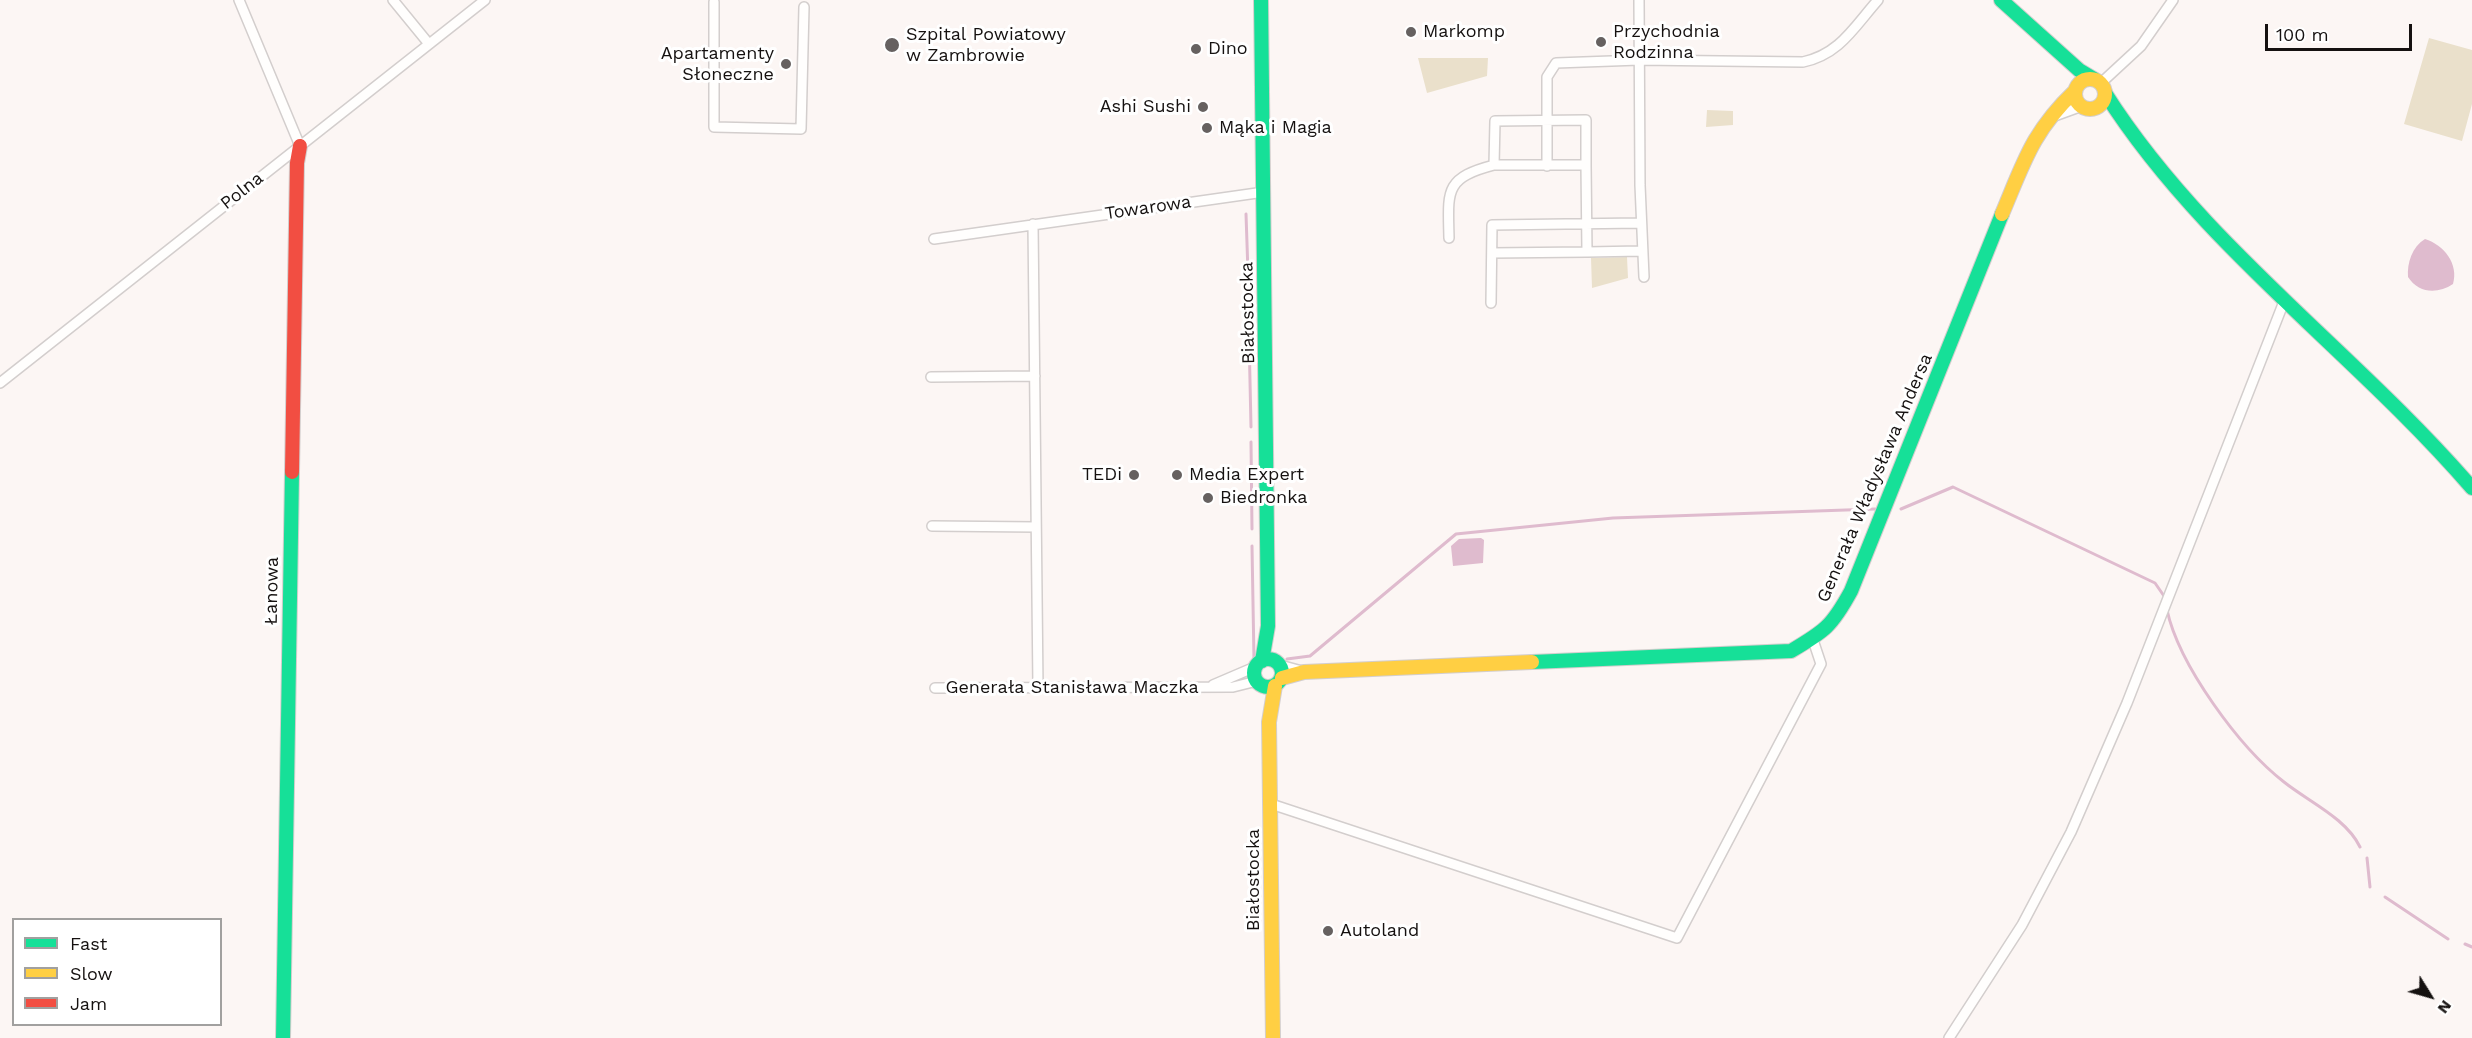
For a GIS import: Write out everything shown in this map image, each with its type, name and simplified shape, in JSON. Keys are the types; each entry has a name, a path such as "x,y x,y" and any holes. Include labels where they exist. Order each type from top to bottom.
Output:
{"street":[{"path":"239,0 300,146"},
{"path":"393,0 429,44"},
{"name":"Polna","path":"0,383 485,0"},
{"name":"Białostocka","path":"1261,0 1268,626 1279,673 1269,722"},
{"path":"1640,0 1640,223 1644,277"},
{"path":"1547,166 1547,77 1556,63 1639,60 1803,62 1822,58 1838,46 1878,0"},
{"path":"2001,0 2079,70 2100,85 2133,137 2205,222 2435,445 2472,488"},
{"path":"2100,85 2141,46 2173,0"},
{"path":"714,2 714,127 801,129 804,7"},
{"path":"2053,45 2076,89 2077,101 2133,137"},
{"path":"2076,89 2084,80 2100,85"},
{"path":"2049,118 2102,103 2100,85"},
{"name":"Generała Władysława Andersa","path":"1279,673 1791,651 1813,640 1837,617 1851,591 2031,143 2049,118 2076,89"},
{"path":"1494,165 1495,121 1586,120 1587,252"},
{"name":"Łanowa","path":"283,1038 297,163 300,146"},
{"path":"1449,238 1448,201 1453,184 1471,171 1494,165 1586,165"},
{"name":"Towarowa","path":"934,239 1263,192"},
{"path":"1491,303 1492,225 1640,223"},
{"path":"1033,224 1038,688"},
{"path":"1492,253 1641,251"},
{"path":"1949,1038 2022,925 2071,832 2127,704 2285,298"},
{"path":"931,377 1035,376"},
{"path":"932,526 1036,527"},
{"name":"Białostocka","path":"1268,626 1258,673 1269,722 1273,1038"},
{"path":"1271,804 1677,938 1821,664 1813,640"},
{"path":"1258,673 1270,659 1279,673"},
{"path":"1258,673 1279,673"},
{"name":"Generała Stanisława Maczka","path":"935,688 1233,687 1258,673"}],"shaded area":[{"path":"2429,38 2472,50 2472,104 2462,141 2404,124"},
{"path":"1418,58 1488,58 1487,76 1427,93"},
{"path":"1707,110 1733,111 1733,125 1706,127"},
{"path":"2425,239 2444,251 2454,269 2453,284 2441,290 2423,289 2412,283 2408,277 2411,256 2420,242"},
{"path":"1627,257 1628,278 1592,288 1591,258"},
{"path":"1481,538 1484,540 1483,563 1453,566 1451,546 1459,539"}],"waterway":[{"path":"1246,214 1248,273"},
{"path":"1248,289 1251,427"},
{"path":"1251,442 1252,529"},
{"path":"1901,509 1953,487 2155,583 2164,596"},
{"path":"1287,659 1310,656 1456,534 1613,518 1875,509"},
{"path":"1252,546 1254,660"},
{"path":"2167,610 2184,655 2197,679 2230,727 2248,748 2284,782 2346,827 2360,847"},
{"path":"2367,858 2370,887"},
{"path":"2385,897 2448,939"},
{"path":"2465,944 2472,947"}],"traffic: fast":[{"path":"1261,0 1268,626 1262,661"},
{"path":"2001,0 2079,70 2094,79"},
{"path":"2105,93 2144,148 2187,200 2281,297 2427,438 2472,488"},
{"path":"1532,662 1791,651 1827,627 1851,591 2002,214"},
{"path":"283,1038 292,472"},
{"path":"1268,659 1278,663 1282,673 1278,683 1268,687 1258,683 1254,673 1258,663 1268,659"}],"traffic: slow":[{"path":"2090,79 2101,83 2105,94 2101,105 2090,109 2079,105 2075,94 2079,83 2090,79"},
{"path":"2002,214 2023,163 2039,134 2060,106 2075,91"},
{"path":"1282,678 1304,672 1532,662"},
{"path":"1273,1038 1269,722 1275,686"}],"traffic: jam":[{"path":"292,472 297,163 300,146"}],"place":[{"name":"Markomp","path":"1411,32"},
{"name":"Przychodnia Rodzinna","path":"1601,42"},
{"name":"Szpital Powiatowy w Zambrowie","path":"892,45"},
{"name":"Dino","path":"1196,49"},
{"name":"Apartamenty Słoneczne","path":"786,64"},
{"name":"Ashi Sushi","path":"1203,107"},
{"name":"Mąka i Magia","path":"1207,128"},
{"name":"TEDi","path":"1134,475"},
{"name":"Media Expert","path":"1177,475"},
{"name":"Biedronka","path":"1208,498"},
{"name":"Autoland","path":"1328,931"}]}
